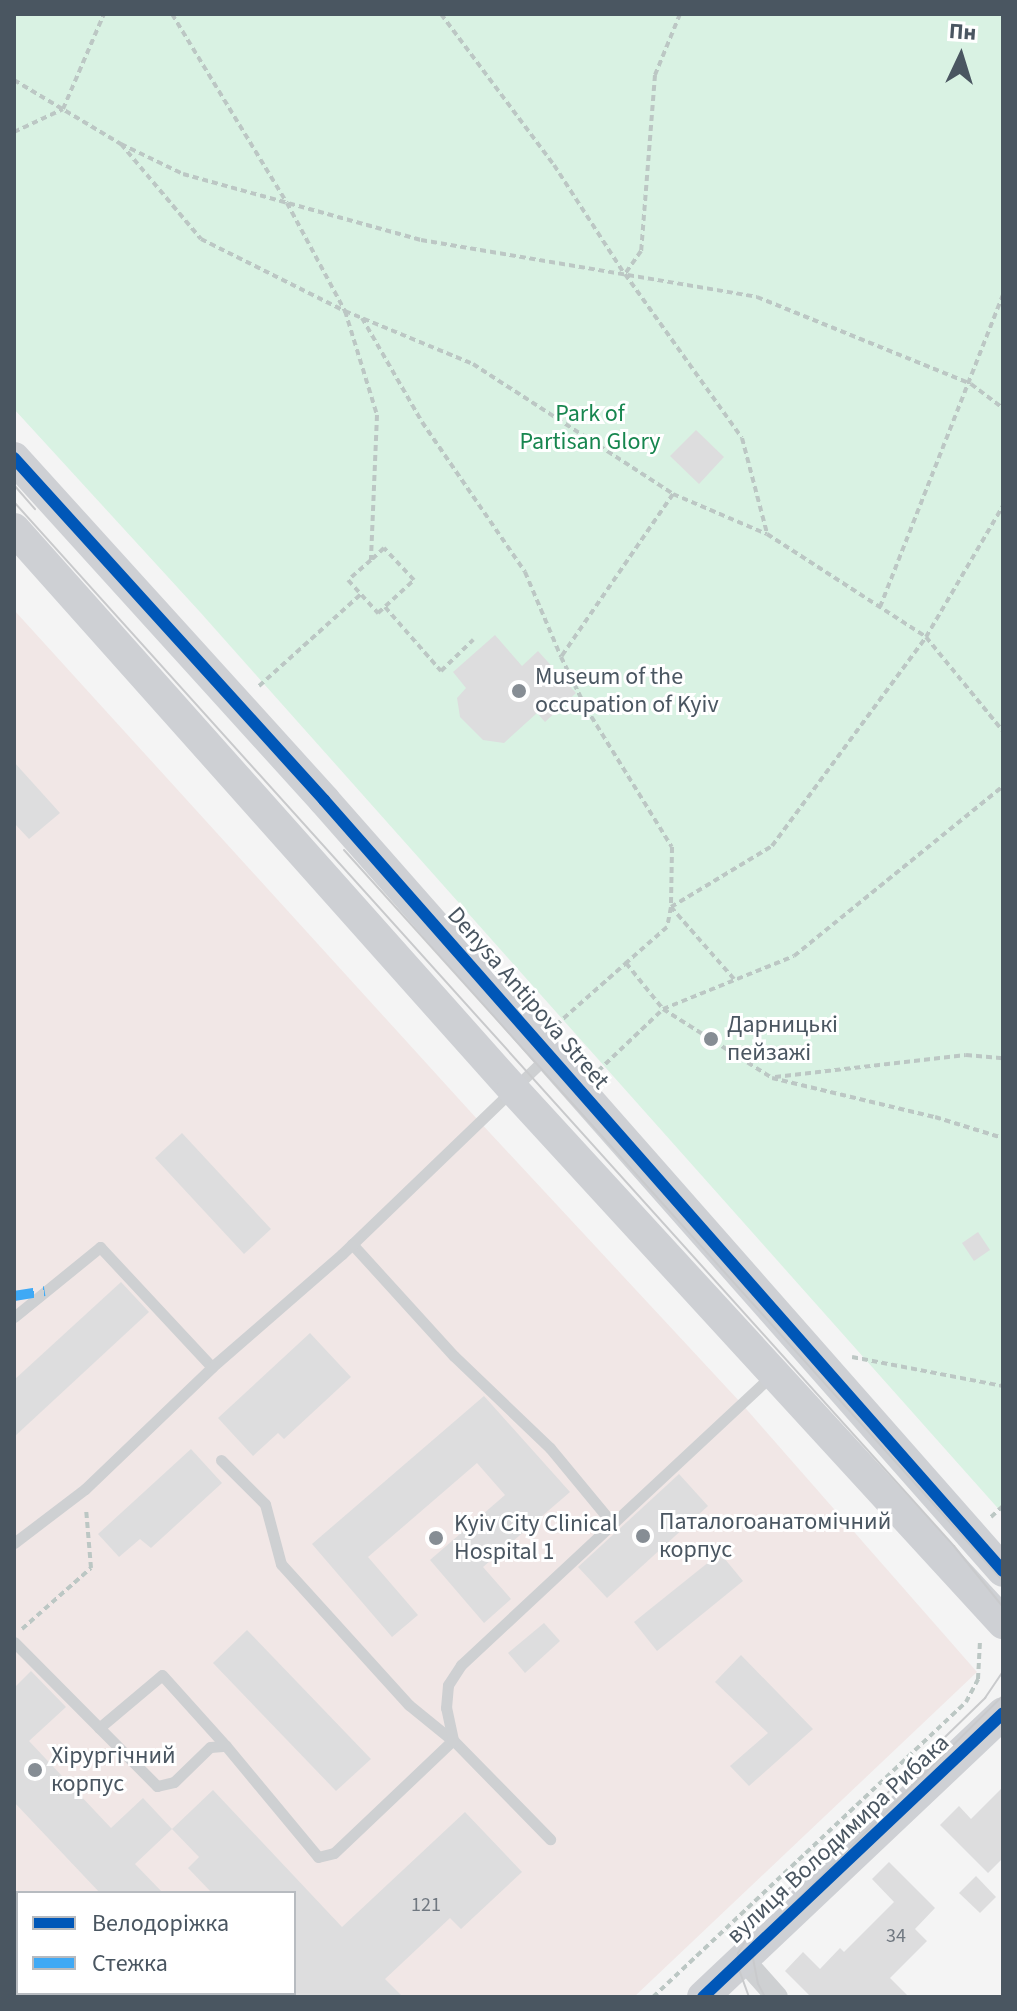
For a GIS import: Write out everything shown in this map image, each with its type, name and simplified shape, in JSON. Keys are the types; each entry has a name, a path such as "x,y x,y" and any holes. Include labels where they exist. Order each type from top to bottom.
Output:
{"street":[{"name":"Denysa Antipova Street","path":"14,458 552,1041 1003,1571"},
{"path":"14,529 513,1089 1003,1623"},
{"name":"вулиця Володимира Рибака","path":"717,1992 743,1959 1003,1713"},
{"path":"743,1959 777,1997"}],"lane":[{"path":"14,1543 85,1489 212,1367 352,1244 513,1089 552,1041"},
{"path":"352,1244 454,1356 550,1448 612,1523"},
{"path":"14,1317 100,1247 212,1367"},
{"path":"453,1740 446,1708 448,1685 461,1665 774,1373"},
{"path":"221,1460 265,1504 281,1564 409,1705 453,1740 550,1839"},
{"path":"14,1639 157,1786 174,1782 210,1747 226,1746"},
{"path":"99,1728 162,1675 318,1857 326,1858 453,1740"}],"path":[{"path":"14,132 63,109 104,14"},
{"path":"172,14 287,203 345,311 377,415 371,560"},
{"path":"441,14 554,165 625,274 742,438 767,534"},
{"path":"625,274 641,251 655,75 680,14"},
{"path":"14,80 121,144 183,174 421,240 757,297 971,384 1003,408"},
{"path":"121,144 201,239 345,311 473,364 673,494 767,534 926,637 1003,731"},
{"path":"880,607 971,384 1003,295"},
{"path":"362,317 422,422 525,572 586,708 672,847 671,907 667,927 626,963 552,1041"},
{"path":"561,657 673,494"},
{"path":"671,907 772,846 926,637 1003,506"},
{"path":"384,548 414,580 378,613 348,580 371,560 384,548"},
{"path":"248,696 361,594"},
{"path":"385,607 441,671 473,640"},
{"path":"595,1073 663,1009 794,956 1003,786"},
{"path":"671,907 734,980"},
{"path":"626,963 663,1009 772,1078 935,1117 1003,1138"},
{"path":"772,1078 966,1055 1003,1058"},
{"path":"837,1354 1003,1386"},
{"path":"14,1639 91,1568 85,1489"},
{"path":"989,1519 1003,1506"},
{"path":"653,1997 966,1702"}],"shaded area":[{"name":"Kyiv City Clinical Hospital 1","path":"14,610 478,1120 741,1403 977,1672 634,1997 14,1997"}],"green space":[{"name":"Park of Partisan Glory","path":"14,14 1003,14 1003,1514 200,612 14,409"}],"building":[{"path":"696,430 724,457 699,484 670,456"},
{"name":"Museum of the occupation of Kyiv","path":"495,635 522,666 538,651 576,693 545,722 537,713 504,743 483,740 460,717 457,698 466,688 453,672"},
{"path":"14,762 60,813 29,839 14,823"},
{"path":"182,1133 271,1229 244,1254 155,1158"},
{"path":"978,1232 990,1250 974,1261 962,1243"},
{"path":"121,1282 149,1312 14,1437 14,1380"},
{"path":"310,1333 351,1377 284,1439 278,1433 253,1456 218,1418"},
{"path":"484,1396 570,1492 483,1567 511,1599 484,1623 430,1560 505,1495 477,1463 368,1557 418,1615 392,1637 312,1544"},
{"path":"191,1449 222,1483 151,1548 140,1539 119,1557 98,1534"},
{"name":"Паталогоанатомічний корпус","path":"679,1474 708,1506 607,1598 578,1567"},
{"path":"720,1553 743,1581 657,1651 634,1622"},
{"path":"544,1623 560,1641 525,1673 508,1653"},
{"path":"247,1630 371,1759 336,1791 213,1663"},
{"path":"741,1655 813,1729 749,1786 730,1766 768,1733 715,1682"},
{"name":"Хірургічний корпус","path":"31,1671 66,1707 29,1741 111,1828 143,1798 172,1829 135,1864 161,1891 98,1891 14,1802 14,1688"},
{"path":"1003,1787 1003,1858 988,1873 940,1825 959,1806 971,1819"},
{"path":"213,1790 342,1927 465,1812 522,1872 461,1929 450,1918 385,1979 403,1997 294,1997 296,1891 210,1891 188,1868 199,1857 172,1829"},
{"path":"889,1862 935,1908 915,1929 927,1941 890,1978 909,1997 811,1997 785,1971 803,1952 820,1969 840,1948 844,1952 894,1902 872,1879"},
{"path":"976,1876 996,1897 980,1913 959,1893"}],"tram line":[{"path":"14,485 35,509"},
{"path":"14,502 954,1546 1003,1607"},
{"path":"344,850 1003,1581"},
{"path":"749,1997 737,1964 738,1953 761,1916 985,1698 1003,1671"},
{"path":"765,1997 758,1984 753,1958 756,1945 766,1931 1003,1696"}],"marked path":[{"path":"14,1296 45,1291"}],"cycle path":[{"path":"14,458 324,800 1003,1571"},
{"path":"703,1997 1003,1713"}],"place":[{"name":"Museum of the occupation of Kyiv","path":"519,691"},
{"name":"Дарницькі пейзажі","path":"711,1039"},
{"name":"Паталогоанатомічний корпус","path":"643,1536"},
{"name":"Kyiv City Clinical Hospital 1","path":"436,1538"},
{"name":"Хірургічний корпус","path":"35,1770"}]}
